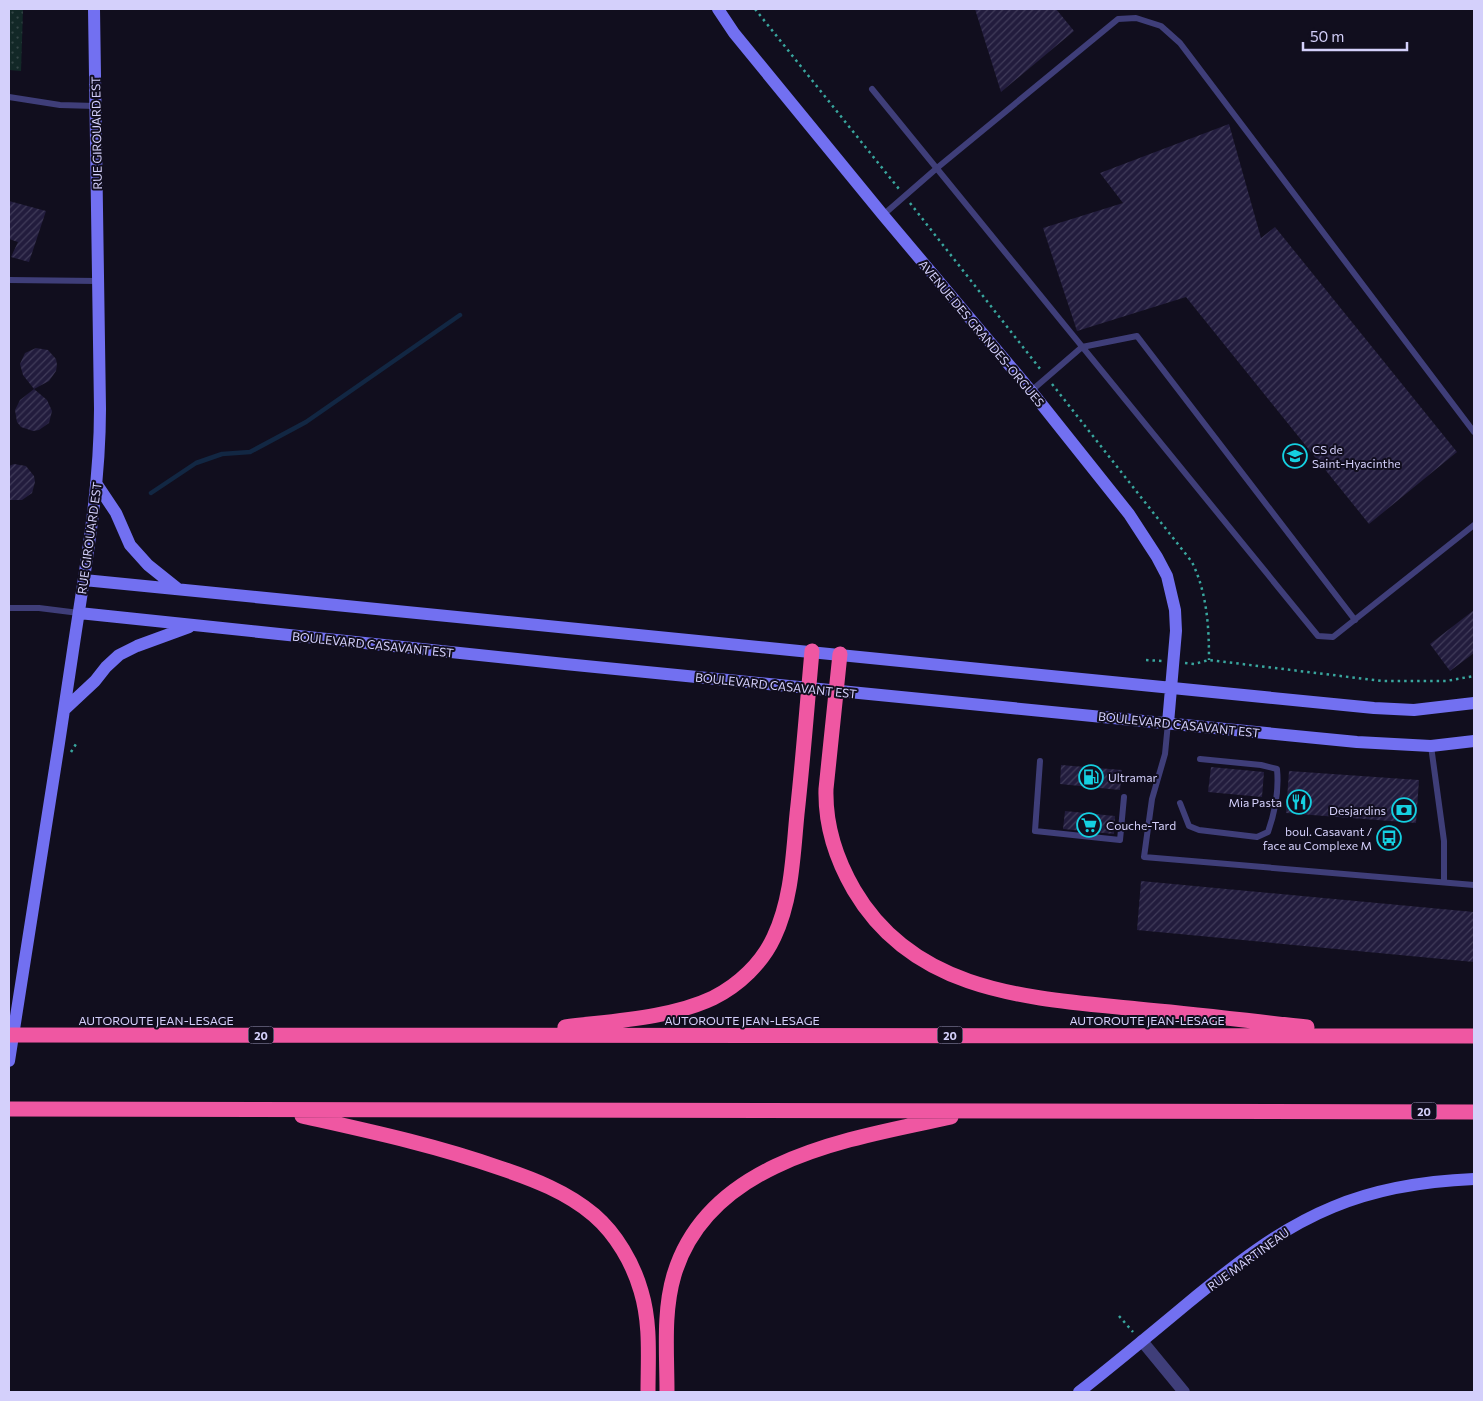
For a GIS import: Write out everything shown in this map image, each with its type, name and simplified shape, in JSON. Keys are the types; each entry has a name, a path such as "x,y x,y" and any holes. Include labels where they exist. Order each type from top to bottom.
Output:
{"highway":[{"path":"513,1035 666,1013 689,1007 727,990 760,961 774,938 787,897 794,850 812,652"},
{"path":"840,654 826,796 835,850 851,885 871,915 895,940 924,962 978,985 1028,996 1387,1036"},
{"name":"AUTOROUTE JEAN-LESAGE","path":"9,1035 1474,1036"},
{"name":"20","path":"9,1109 1474,1112"},
{"path":"276,1110 410,1141 473,1158 542,1183 586,1208 603,1224 617,1242 629,1261 639,1284 648,1326 648,1392"},
{"path":"667,1392 667,1318 674,1275 693,1235 708,1214 724,1199 741,1186 766,1172 827,1146 861,1136 980,1111"}],"street":[{"name":"RUE GIROUARD EST","path":"9,1061 65,709 96,483 100,409 94,9"},
{"name":"AVENUE DES GRANDES-ORGUES","path":"718,9 734,33 883,215 1031,391 1129,514 1157,557 1167,576 1175,610 1176,631 1168,723"},
{"path":"96,483 116,513 130,545 148,565 178,589"},
{"path":"84,580 1396,710 1439,708 1474,703"},
{"name":"BOULEVARD CASAVANT EST","path":"79,613 192,626 1358,742 1431,746 1474,741"},
{"path":"65,709 95,681 111,662 123,653 192,626"},
{"name":"RUE MARTINEAU","path":"1079,1392 1139,1338 1252,1252 1289,1228 1323,1211 1396,1187 1434,1181 1474,1179"},
{"path":"1139,1338 1184,1392"}],"lane":[{"path":"883,215 937,168 1118,19 1136,18 1161,26 1180,43 1474,432"},
{"path":"872,89 1318,636 1333,637 1474,525"},
{"path":"9,97 71,106 95,106"},
{"path":"9,280 98,281"},
{"path":"1031,391 1082,347 1137,336 1354,620"},
{"path":"9,608 46,608 79,613"},
{"path":"1168,723 1165,754 1152,799 1144,858 1474,885"},
{"path":"1431,746 1444,841 1444,882"},
{"path":"1180,803 1189,826 1199,830 1257,837 1268,832 1273,817 1278,782 1277,768 1200,759"},
{"path":"1040,761 1035,831 1120,840 1124,797"}],"path":[{"name":"AVENUE DES GRANDES-ORGUES","path":"755,9 1192,562 1200,581 1208,616 1209,660"},
{"path":"1194,664 1209,660 1382,681 1446,680 1474,676"},
{"path":"1119,1316 1139,1338"}],"green space":[{"path":"9,9 23,9 21,71 9,70"}],"building":[{"path":"975,9 1056,9 1074,31 1001,92"},
{"path":"1229,124 1261,238 1275,227 1457,452 1369,524 1186,297 1077,331 1043,228 1123,203 1100,173"},
{"path":"9,201 46,211 29,262 11,257 18,242 9,239"},
{"path":"36,348 48,350 56,359 57,365 56,371 49,381 34,389 23,375 20,364 25,353"},
{"path":"34,389 47,400 52,411 49,423 39,430 33,431 21,427 17,422 15,410 20,400"},
{"path":"14,464 26,466 34,476 35,482 32,493 22,500 9,500 9,466"},
{"path":"1474,610 1474,653 1450,671 1430,644"},
{"name":"Ultramar","path":"1061,765 1122,770 1120,790 1060,784"},
{"path":"1211,767 1264,772 1262,797 1208,792"},
{"path":"1289,771 1419,780 1416,823 1286,813"},
{"name":"Couche-Tard","path":"1065,811 1115,816 1114,834 1063,829"},
{"path":"1141,881 1474,912 1474,962 1137,930"}],"waterway":[{"path":"151,493 196,463 222,454 250,452 306,422 460,315"}],"place":[{"name":"CS de Saint-Hyacinthe","path":"1295,456"},
{"name":"Ultramar","path":"1091,777"},
{"name":"Mia Pasta","path":"1299,802"},
{"name":"Desjardins","path":"1404,810"},
{"name":"Couche-Tard","path":"1089,825"},
{"name":"boul. Casavant / face au Complexe M","path":"1389,838"}]}
